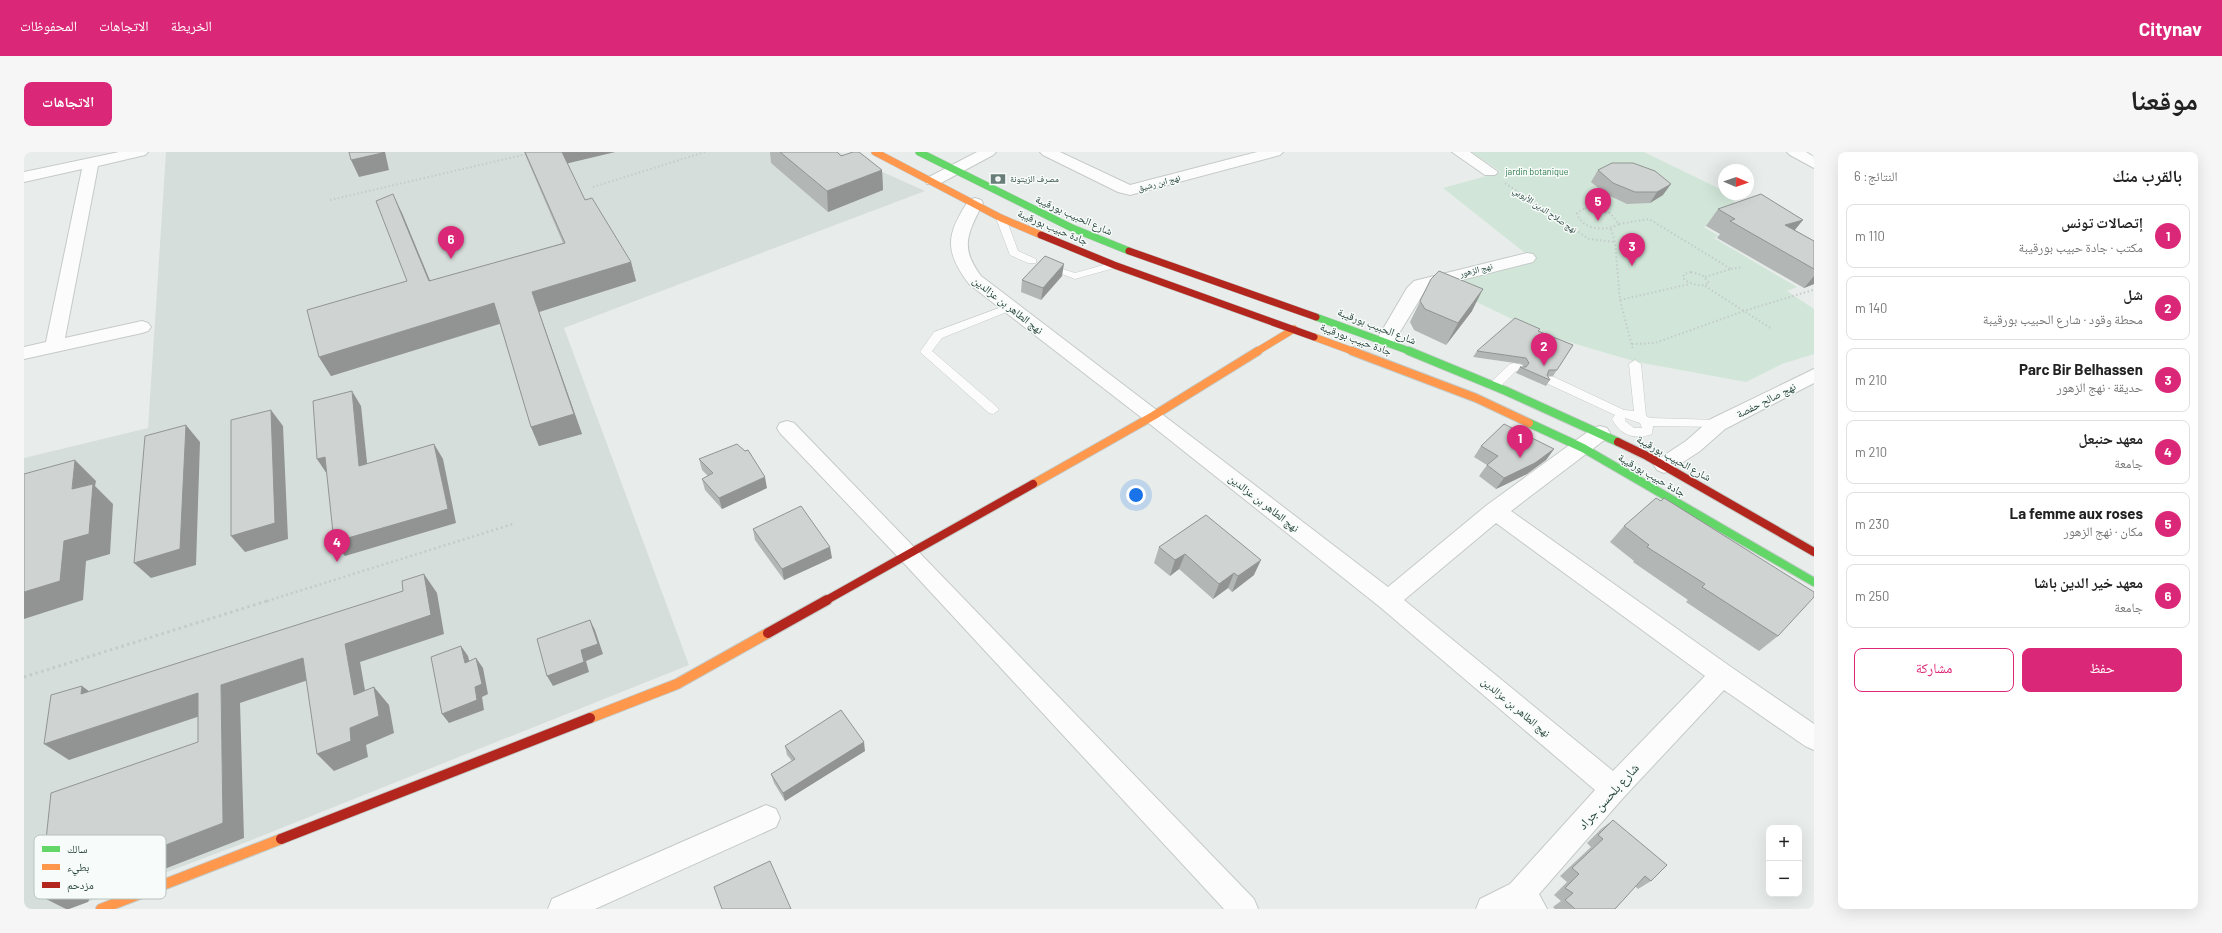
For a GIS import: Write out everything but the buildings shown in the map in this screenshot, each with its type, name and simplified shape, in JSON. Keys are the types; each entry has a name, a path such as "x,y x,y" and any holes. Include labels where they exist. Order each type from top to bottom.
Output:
{"main road":[{"name":"جادة حبيب بورقيبة","path":"875,152 918,172 1001,218 1114,265 1379,360 1476,398 1583,448 1814,582"},
{"name":"شارع الحبيب بورقيبة","path":"919,152 940,161 1031,209 1103,241 1385,341 1494,386 1600,433 1656,460 1814,552"},
{"path":"166,884 677,684 1153,416 1294,329"},
{"path":"101,909 127,899"}],"street":[{"path":"24,177 140,152"},
{"path":"918,172 960,152"},
{"path":"933,181 988,152"},
{"name":"نهج ابن رشيق","path":"1048,152 1124,189 1130,190 1275,152"},
{"path":"1460,152 1490,172"},
{"path":"1795,152 1814,163"},
{"path":"54,347 91,163"},
{"name":"نهج الطاهر بن عزالدين","path":"975,203 960,232 957,247 960,258 975,280 1153,416 1388,600 1614,788"},
{"name":"نهج الزهور","path":"1385,341 1416,288 1420,285 1527,258"},
{"path":"24,354 142,327"},
{"name":"نهج صالح حفصة","path":"1656,460 1693,446 1718,424 1814,375"},
{"path":"787,428 1244,909"},
{"path":"1388,600 1495,511 1583,448 1600,433"},
{"path":"1495,511 1722,675 1814,738"},
{"name":"شارع بلحسن جراد","path":"1490,909 1527,901 1614,788 1722,675"},
{"path":"562,909 766,818"}],"lane":[{"path":"1001,218 1015,254 1032,261"},
{"path":"1051,268 1075,276 1114,265"},
{"path":"993,410 926,352 938,335 1010,307"},
{"path":"1550,380 1581,393 1621,420 1630,432 1640,434 1648,431 1644,420 1635,364"},
{"path":"1494,386 1514,367 1518,368"},
{"path":"1600,433 1631,414 1644,420 1718,424"},
{"path":"1640,434 1656,460"}],"path":[{"path":"593,187 705,152"},
{"path":"330,200 528,154"},
{"name":"نهج صلاح الدين الأيوبي","path":"1490,172 1589,239 1615,242"},
{"path":"1619,224 1614,216 1600,209 1585,208 1577,213 1581,221 1589,226 1611,229 1619,224 1649,219 1731,269"},
{"path":"1611,229 1615,242 1620,300 1632,344 1635,364"},
{"path":"1705,277 1743,267"},
{"path":"1690,284 1684,278 1684,274 1692,272 1705,277 1709,283 1704,286"},
{"path":"1620,300 1690,284 1704,286 1772,329"},
{"path":"1632,344 1655,343 1744,311 1813,290"},
{"path":"24,676 513,524"}],"shaded area":[{"path":"166,152 838,152 925,191 564,328 689,665 244,843 166,872 166,835 34,835 34,899 96,899 69,909 24,909 24,458 148,428"}],"green space":[{"name":"jardin botanique","path":"1472,152 1644,152 1718,188 1718,200 1733,200 1744,212 1704,227 1719,236 1714,238 1797,287 1787,291 1814,309 1814,354 1782,364 1746,382 1637,362 1562,340 1516,321 1439,284 1530,257 1443,188 1501,172"}],"traffic: fast":[{"path":"919,152 1072,228 1129,251"},
{"path":"1316,317 1393,345 1468,375 1618,442"},
{"path":"1529,423 1583,448 1814,582"}],"traffic: slow":[{"path":"875,152 1001,218 1041,235"},
{"path":"1033,484 1153,416 1294,329"},
{"path":"1314,337 1476,398 1529,423"},
{"path":"590,718 677,684 768,633"},
{"path":"166,884 281,839"},
{"path":"101,909 127,899"}],"traffic: jam":[{"path":"1041,235 1114,265 1314,337"},
{"path":"1129,251 1316,317"},
{"path":"1618,442 1647,456 1814,552"},
{"path":"768,633 1033,484"},
{"path":"281,839 590,718"}],"place":[{"name":"مصرف الزيتونة","path":"998,179"},
{"name":"La femme aux roses","path":"1598,221"},
{"name":"معهد خير الدين باشا","path":"451,259"},
{"name":"Parc Bir Belhassen","path":"1632,266"},
{"name":"شل","path":"1544,366"},
{"name":"إتصالات تونس","path":"1520,458"},
{"name":"معهد حنبعل","path":"337,562"}]}
